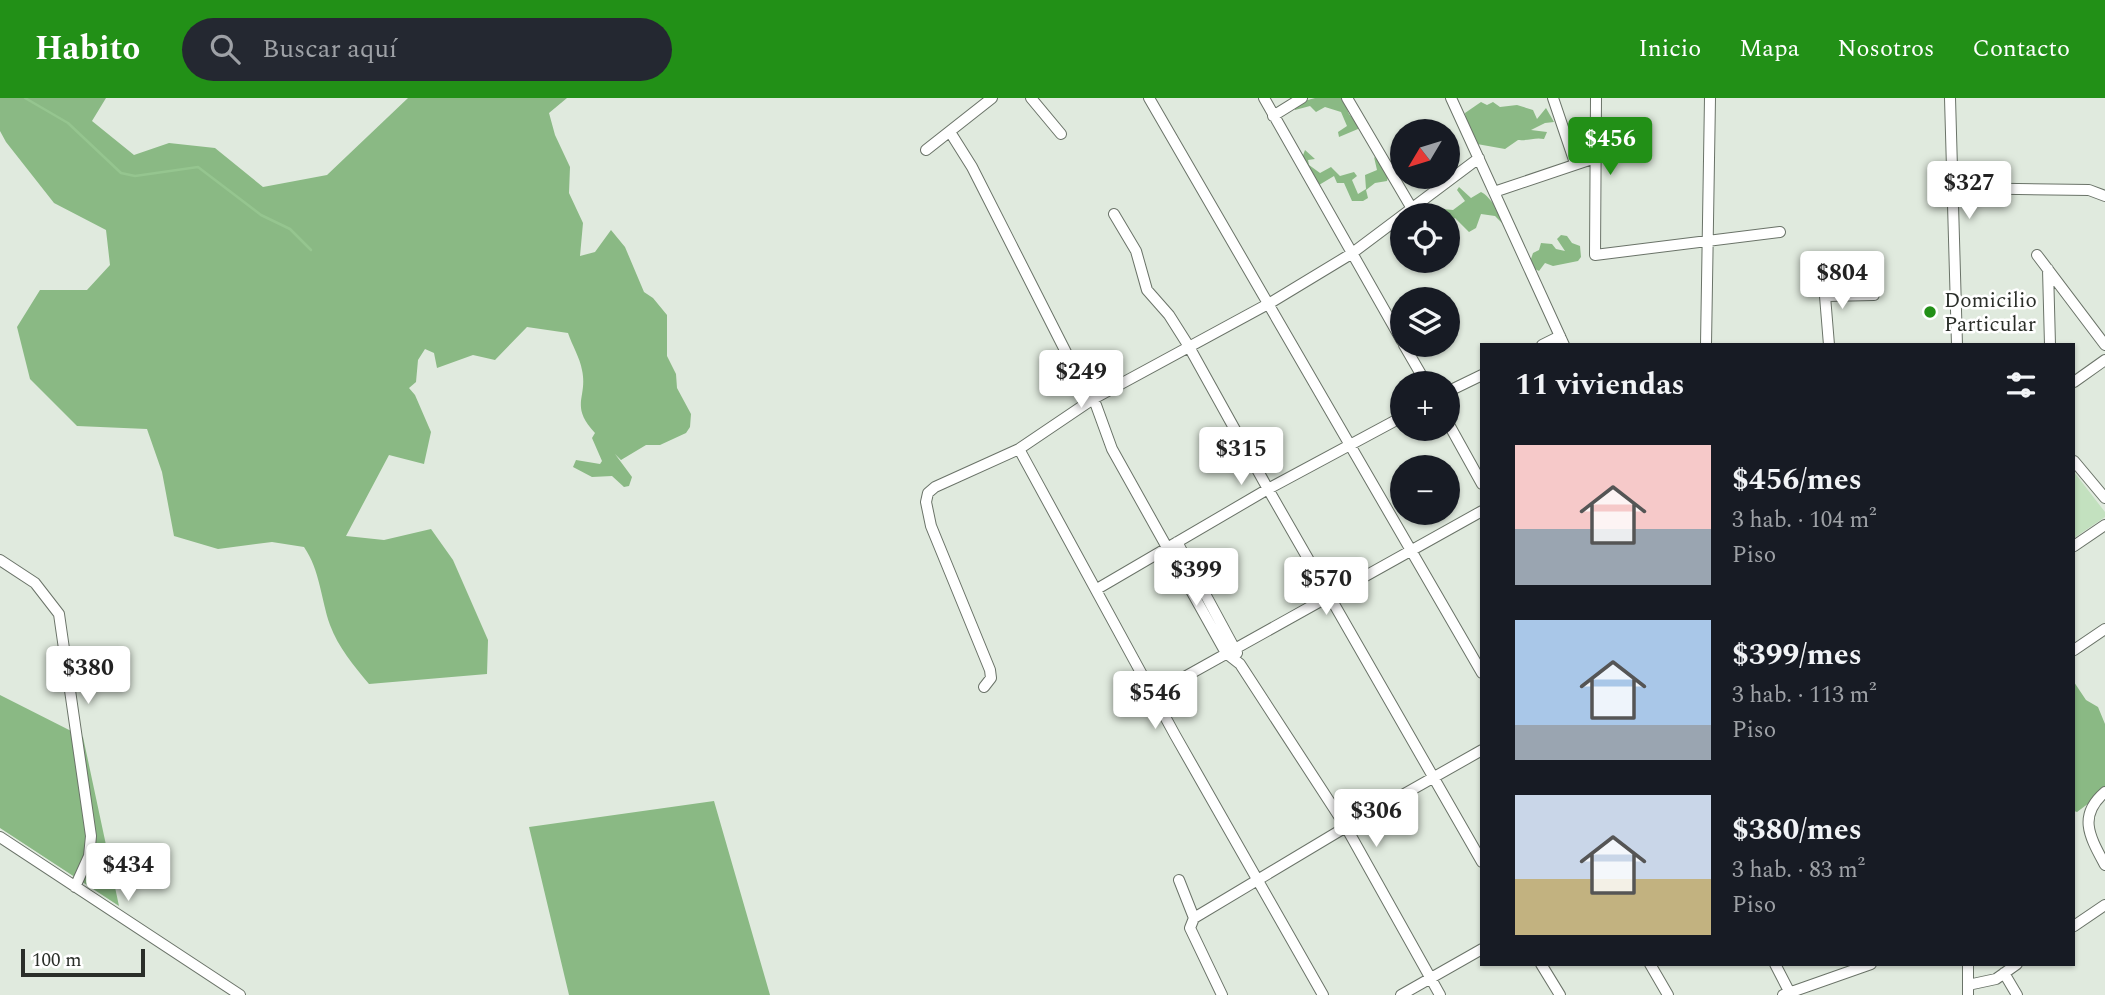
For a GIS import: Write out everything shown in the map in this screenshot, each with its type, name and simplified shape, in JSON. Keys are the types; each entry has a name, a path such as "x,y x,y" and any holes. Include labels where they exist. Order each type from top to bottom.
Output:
{"street":[{"path":"926,150 992,98"},
{"path":"1031,98 1061,134"},
{"path":"1149,98 1480,669"},
{"path":"1264,98 1390,320"},
{"path":"1273,116 1302,98"},
{"path":"1347,98 1409,203"},
{"path":"1451,98 1562,340"},
{"path":"1553,98 1575,163"},
{"path":"1596,98 1595,255 1780,232"},
{"path":"1706,343 1710,98"},
{"path":"1950,98 1957,343"},
{"path":"950,132 972,167 1052,328 1093,399 1112,449 1173,545 1231,651 1346,827 1440,995"},
{"path":"1417,203 1479,158"},
{"path":"1494,192 1595,158"},
{"path":"1952,188 2089,190 2105,196"},
{"path":"1114,214 1136,251 1147,290 1169,315 1188,345 1480,858"},
{"path":"984,687 991,678 990,670 931,526 926,502 928,493 934,487 1019,449 1093,399 1269,303 1352,254 1390,224"},
{"path":"2037,256 2105,345"},
{"path":"2048,269 2050,343"},
{"path":"1829,343 1825,296 1874,295"},
{"path":"2075,381 2105,360"},
{"path":"1460,386 1480,376"},
{"path":"1097,589 1268,489 1390,423"},
{"path":"1458,441 1480,480"},
{"path":"1019,449 1256,880 1323,995"},
{"path":"2075,462 2105,498"},
{"path":"1154,694 1480,512"},
{"path":"2075,546 2105,525"},
{"path":"0,560 35,583 53,602 59,614 91,836 89,856 75,887"},
{"path":"2075,649 2105,629"},
{"path":"1222,995 1190,928 1194,918 1480,751"},
{"path":"2105,792 2089,809 2087,818 2092,842 2105,865"},
{"path":"0,837 240,995"},
{"path":"1179,880 1194,918"},
{"path":"2075,925 2105,905"},
{"path":"1401,995 1480,950"},
{"path":"1542,966 1560,995"},
{"path":"1651,966 1668,995"},
{"path":"1776,966 1788,994 1865,966"},
{"path":"1968,966 1968,990 1996,979 2014,966"},
{"path":"2004,973 2017,995"}],"green space":[{"path":"0,98 106,98 92,121 134,155 169,143 215,148 263,187 327,175 408,98 567,98 549,113 555,135 570,167 569,193 583,223 580,256 595,252 611,230 625,247 644,292 653,298 667,315 667,356 676,374 677,388 691,414 690,427 686,433 660,445 646,445 621,460 615,454 632,477 629,486 624,487 612,476 592,477 573,467 576,460 600,464 602,461 592,438 595,433 581,408 582,370 568,333 527,327 495,360 473,355 437,368 434,353 425,349 418,360 416,382 409,388 415,395 431,432 424,464 389,455 346,536 384,540 431,529 453,560 488,640 487,674 369,684 333,633 317,575 304,547 272,542 218,549 174,536 162,472 147,429 77,426 30,379 17,327 40,290 87,290 110,265 106,230 54,203 6,142 0,131"},
{"path":"1315,98 1343,98 1349,114 1358,124 1358,129 1339,137 1338,132 1347,126 1341,112 1325,107 1316,112 1310,106 1295,110 1300,102"},
{"path":"1481,102 1487,105 1493,102 1500,107 1517,105 1533,110 1537,119 1546,108 1554,122 1531,130 1547,132 1544,139 1518,140 1505,149 1477,144 1466,122 1465,113"},
{"path":"1305,150 1315,159 1308,160 1309,165 1320,173 1331,167 1340,176 1354,172 1357,176 1352,180 1358,194 1366,189 1365,175 1377,170 1374,157 1388,177 1387,181 1375,183 1366,190 1368,198 1363,201 1352,201 1344,183 1337,183 1334,176 1319,185 1302,158"},
{"path":"1460,188 1471,198 1481,192 1487,196 1502,210 1504,225 1495,216 1481,214 1476,228 1469,232 1460,223 1460,205 1465,201 1457,190"},
{"path":"1561,235 1567,236 1572,243 1580,246 1581,257 1578,261 1553,266 1545,263 1539,271 1533,268 1530,262 1541,243 1552,244 1556,249 1565,251 1557,239"},
{"path":"2075,473 2105,512 2105,517 2075,537"},
{"path":"2075,684 2086,700 2098,707 2105,724 2105,791 2077,812"},
{"path":"0,695 83,737 119,906 0,828"},
{"path":"714,801 770,995 569,995 529,827"}],"waterway":[{"path":"25,98 68,123 121,173 135,176 198,167 261,215 290,229 311,250"}],"place":[{"name":"Domicilio Particular","path":"1930,312"}]}
